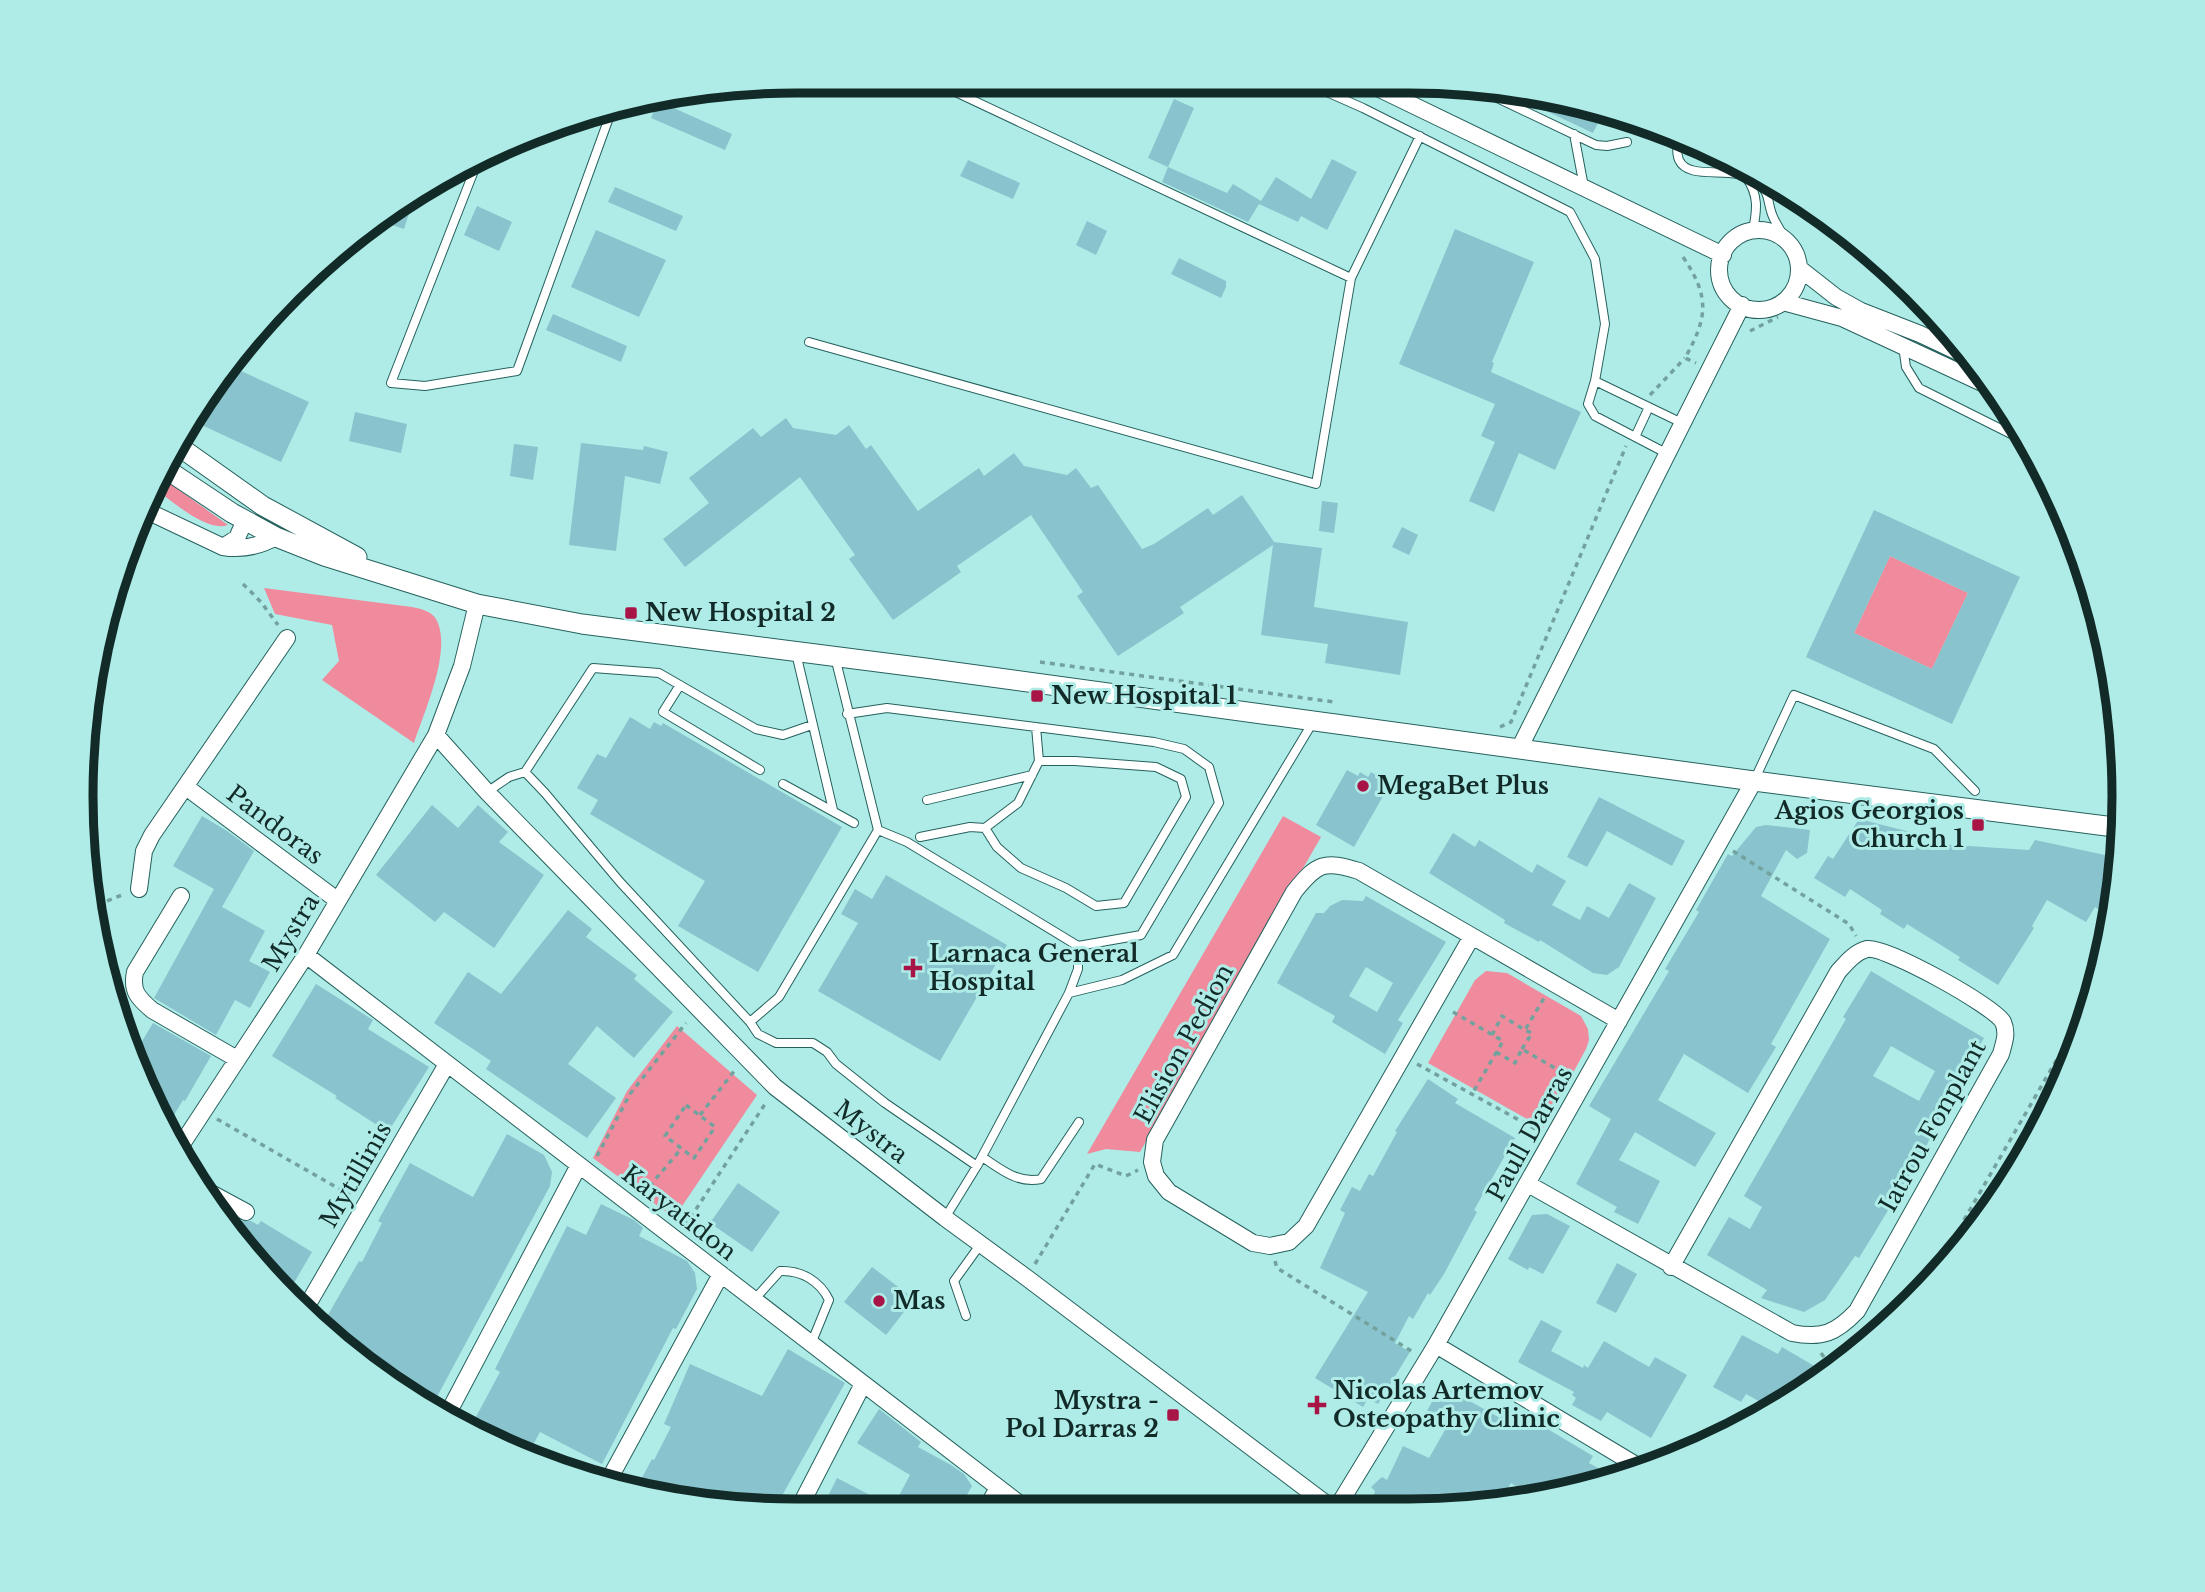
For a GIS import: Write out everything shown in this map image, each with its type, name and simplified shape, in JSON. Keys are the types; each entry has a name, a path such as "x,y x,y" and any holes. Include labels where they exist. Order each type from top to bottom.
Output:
{"street":[{"path":"1390,93 1723,255"},
{"path":"1783,309 1798,281 1796,254 1777,234 1765,230 1741,234 1731,242 1723,255 1720,276 1731,298 1742,305 1755,309 1783,309 1842,317 1976,380"},
{"path":"1799,268 1844,302 1952,350"},
{"path":"1518,749 1742,305"},
{"path":"184,450 263,506 388,575"},
{"path":"172,473 276,537 324,556 477,604 582,624 2111,827"},
{"path":"152,513 223,547 234,549 258,545 276,537"},
{"path":"223,547 237,538 245,520"},
{"name":"Mystra","path":"183,1141 306,955 436,735 462,666 477,604"},
{"path":"139,889 141,866 148,843 287,638"},
{"name":"Mystra","path":"436,735 487,792 775,1087 980,1245 1320,1499"},
{"name":"Paull Darras","path":"1342,1499 1436,1345 1754,781"},
{"name":"Pandoras","path":"186,787 337,900"},
{"name":"Elision Pedion","path":"1270,1246 1254,1243 1169,1192 1156,1176 1152,1162 1155,1140 1294,892 1307,875 1321,866 1337,864 1359,871 1619,1021"},
{"path":"181,896 135,972 133,985 141,1000 152,1010 237,1059"},
{"path":"1270,1246 1289,1242 1306,1226 1471,937"},
{"name":"Iatrou Fonplant","path":"1528,1184 1792,1333 1810,1337 1829,1333 1845,1323 1857,1311 2001,1054 2006,1037 2003,1022 1982,1004 1898,956 1880,949 1864,951"},
{"path":"1671,1267 1838,972 1850,959 1864,951"},
{"name":"Karyatidon","path":"306,955 586,1165 676,1240 1013,1499"},
{"name":"Mytillinis","path":"309,1303 447,1063"},
{"path":"451,1409 586,1165"},
{"path":"218,1197 246,1212"},
{"path":"612,1474 721,1274"},
{"path":"1436,1345 1632,1463"},
{"path":"804,1499 863,1384"},
{"path":"991,1499 998,1488"}],"lane":[{"path":"960,93 1351,278"},
{"path":"1329,93 1570,212 1595,259 1604,311 1605,324 1595,382 1588,404 1595,416 1632,439 1667,453"},
{"path":"1499,99 1596,145 1627,142"},
{"path":"474,171 391,383 425,386 517,371 609,119"},
{"path":"1574,134 1584,187"},
{"path":"809,342 1316,484 1351,278 1420,136"},
{"path":"1677,146 1679,160 1684,166 1699,173 1731,171"},
{"path":"1747,180 1755,191 1756,198 1757,212 1753,230"},
{"path":"1764,189 1773,217 1788,243"},
{"path":"1903,346 1906,367 1919,388 2012,435"},
{"path":"1595,382 1648,403 1682,423"},
{"path":"1632,439 1648,403"},
{"path":"796,653 833,810"},
{"path":"750,1022 779,997 878,830 835,657"},
{"path":"487,792 509,777 525,772 593,668 659,673 756,729 783,735 812,725"},
{"path":"680,685 663,712 760,770"},
{"path":"1754,781 1794,695 1934,749 1975,791"},
{"path":"848,713 887,708 1154,742 1184,749 1209,767 1219,803 1141,935 1078,946 907,842 878,830"},
{"path":"1069,993 1122,980 1173,955 1313,722"},
{"path":"920,837 970,827 985,828 1018,803 1039,761 1036,727"},
{"path":"985,828 997,847 1021,868 1066,888 1096,906 1125,904 1186,797 1181,779 1156,767 1039,761"},
{"path":"525,772 620,882 750,1022 758,1034 776,1042 813,1043 885,1103 977,1166"},
{"path":"927,800 1032,775"},
{"path":"783,784 855,824"},
{"path":"945,1218 982,1157 1069,993 1078,969 1078,946"},
{"path":"982,1157 1018,1179 1041,1179 1079,1122"},
{"path":"966,1317 954,1281 980,1245"},
{"path":"754,1300 780,1271 809,1277 829,1300 811,1344"}],"path":[{"path":"1648,403 1685,358 1703,318 1703,300 1696,279 1684,258 1676,252"},
{"path":"1742,336 1783,309"},
{"path":"1685,358 1709,370"},
{"path":"1511,722 1632,439"},
{"path":"243,584 261,601 287,638"},
{"path":"1720,843 1849,924 1864,951"},
{"path":"102,907 107,901 139,889"},
{"path":"1525,1030 1548,992"},
{"path":"1453,1012 1503,1041 1472,1094"},
{"path":"1492,1035 1502,1016 1532,1033 1515,1063 1496,1052"},
{"path":"586,1165 630,1094 686,1023"},
{"path":"1962,1224 2069,1039"},
{"path":"1522,1049 1573,1079"},
{"path":"1403,1056 1553,1139"},
{"path":"700,1115 736,1068"},
{"path":"676,1240 775,1087"},
{"path":"686,1105 715,1127 694,1157 681,1149 665,1136 686,1105"},
{"path":"203,1111 365,1204"},
{"path":"640,1198 681,1149"},
{"path":"1027,1278 1095,1164 1126,1176 1152,1162"},
{"path":"1270,1246 1277,1268 1427,1360"}],"shaded area":[{"path":"167,481 228,525 219,526 199,520 161,493"},
{"path":"1890,556 1968,593 1932,669 1854,633"},
{"path":"264,588 412,607 434,616 440,632 439,663 414,743 322,680 339,661 332,625 275,614"},
{"path":"1283,816 1321,837 1140,1152 1106,1149 1087,1154"},
{"path":"1486,971 1507,973 1581,1016 1588,1029 1586,1049 1543,1128 1428,1063 1475,980"},
{"path":"677,1026 757,1095 674,1218 593,1158 627,1091"}],"building":[{"path":"1174,99 1194,108 1168,167 1148,158"},
{"path":"1531,104 1600,120 1593,133"},
{"path":"667,105 732,134 725,150 651,118 656,107"},
{"path":"1332,159 1357,172 1327,230 1301,216 1298,222 1259,204 1248,222 1162,182 1168,167 1227,193 1233,184 1261,201 1276,177 1311,199"},
{"path":"968,160 1020,183 1013,199 960,176"},
{"path":"615,187 683,216 676,231 608,202"},
{"path":"477,206 512,222 499,251 464,235"},
{"path":"411,207 404,229 388,224"},
{"path":"1087,221 1107,231 1096,255 1076,245"},
{"path":"1455,229 1534,262 1492,362 1491,372 1581,412 1555,470 1519,453 1494,512 1469,501 1495,442 1481,436 1495,404 1399,364"},
{"path":"596,230 666,260 639,317 571,287"},
{"path":"1179,258 1226,281 1221,298 1171,274"},
{"path":"553,314 627,346 621,362 546,330"},
{"path":"237,369 309,402 281,462 199,424"},
{"path":"355,412 407,424 401,453 349,441"},
{"path":"786,418 793,428 836,435 849,425 866,449 871,445 918,511 979,468 984,476 1014,453 1024,466 1067,475 1076,468 1091,488 1098,485 1142,549 1208,508 1213,515 1242,495 1274,542 1322,548 1314,607 1408,622 1400,675 1325,663 1328,644 1261,635 1273,545 1180,607 1184,613 1118,656 1077,596 1083,592 1031,515 957,566 961,572 893,620 849,559 855,555 800,477 685,567 663,539 709,503 689,478 753,428 761,437"},
{"path":"581,443 643,450 644,446 668,452 660,484 625,476 616,551 569,545"},
{"path":"514,444 538,447 533,480 510,476"},
{"path":"1322,501 1338,503 1334,533 1319,531"},
{"path":"1874,510 2020,577 1952,724 1806,657","holes":["1890,556 1968,593 1932,669 1854,633"]},
{"path":"1402,527 1418,535 1409,555 1392,547"},
{"path":"630,717 650,729 654,722 661,726 663,723 842,827 758,972 678,926 705,881 590,814 598,800 577,788 597,754 606,758"},
{"path":"1347,770 1358,776 1360,772 1368,777 1371,772 1390,784 1354,847 1316,825"},
{"path":"1599,797 1685,841 1672,866 1607,831 1587,867 1567,857"},
{"path":"432,805 458,828 478,805 508,832 499,842 544,875 494,948 444,912 435,922 376,875"},
{"path":"202,816 254,851 222,907 265,931 249,961 270,972 250,1008 235,1000 216,1035 154,998 214,889 173,866"},
{"path":"1859,819 1914,833 1908,842 2029,850 2035,840 2109,857 2102,912 2095,907 2086,922 2047,900 2032,926 2034,928 1998,985 1907,924 1904,929 1880,914 1882,910 1850,889 1845,897 1814,878 1828,856 1833,859"},
{"path":"1766,825 1810,830 1807,853 1797,859 1786,850 1761,896 1830,939 1771,1044 1776,1047 1748,1093 1684,1054 1658,1100 1716,1133 1695,1167 1635,1132 1619,1160 1660,1181 1638,1224 1614,1212 1617,1207 1576,1184 1611,1119 1589,1106 1669,971 1665,969 1699,912 1696,910 1728,854 1732,856 1756,827"},
{"path":"1453,833 1475,847 1479,840 1532,873 1537,864 1566,881 1552,905 1580,920 1587,906 1609,918 1629,883 1656,898 1619,967 1607,975 1593,973 1540,940 1539,942 1504,923 1505,920 1429,873"},
{"name":"Larnaca General Hospital","path":"886,875 1007,945 940,1061 818,991 858,923 841,914 855,889 872,899"},
{"path":"1366,896 1446,942 1398,1020 1403,1023 1385,1054 1332,1022 1335,1016 1277,983 1316,913 1324,913 1330,906 1342,900 1363,901","holes":["1366,967 1393,983 1377,1012 1349,996"]},
{"path":"568,910 592,929 586,937 637,975 634,979 673,1012 634,1058 597,1026 568,1064 616,1098 587,1138 486,1069 491,1061 434,1023 468,972 501,994"},
{"path":"1871,971 1984,1038 1951,1094 1923,1153 1859,1258 1855,1256 1825,1300 1804,1312 1761,1298 1767,1290 1707,1255 1729,1217 1750,1229 1762,1207 1744,1196 1846,1019 1843,1017","holes":["1891,1046 1935,1071 1919,1101 1873,1076"]},
{"path":"316,984 373,1020 368,1029 429,1067 388,1132 335,1098 337,1096 272,1056"},
{"path":"153,1023 211,1056 171,1119 146,1065 139,1046"},
{"path":"1428,1079 1458,1099 1455,1103 1515,1138 1474,1210 1477,1212 1444,1274 1430,1295 1428,1293 1413,1319 1409,1316 1395,1343 1410,1352 1378,1404 1368,1398 1363,1407 1315,1378 1368,1292 1320,1268 1345,1213 1340,1210 1352,1187 1360,1191 1369,1174 1373,1176 1397,1132 1395,1131"},
{"path":"507,1134 544,1155 552,1172 550,1186 435,1400 368,1354 326,1319 359,1261 362,1262 382,1223 378,1221 410,1163 473,1197"},
{"path":"738,1183 780,1212 752,1252 710,1223"},
{"path":"601,1204 634,1220 643,1228 639,1236 687,1261 695,1273 697,1289 676,1329 673,1328 602,1464 540,1432 532,1448 474,1421 500,1372 495,1369 567,1226 586,1235"},
{"path":"1547,1214 1570,1226 1543,1274 1529,1267 1528,1270 1508,1259 1532,1215"},
{"path":"232,1216 258,1225 261,1221 312,1252 292,1286 267,1260"},
{"path":"1617,1263 1637,1274 1616,1313 1596,1303"},
{"name":"Mas","path":"872,1267 914,1299 886,1335 844,1302"},
{"path":"1541,1320 1562,1331 1551,1351 1583,1368 1584,1365 1588,1368 1604,1341 1649,1367 1655,1357 1687,1375 1651,1438 1607,1412 1601,1421 1572,1405 1576,1398 1572,1395 1574,1392 1518,1362"},
{"path":"1742,1335 1778,1354 1782,1347 1818,1368 1763,1404 1746,1394 1741,1402 1713,1387"},
{"path":"788,1349 845,1383 780,1499 704,1493 640,1481 671,1427 664,1424 690,1364 762,1396"},
{"path":"1441,1385 1500,1418 1507,1405 1593,1456 1589,1463 1604,1471 1522,1490 1511,1483 1506,1492 1501,1493 1455,1498 1438,1498 1429,1494 1426,1499 1375,1499 1375,1491 1371,1487 1382,1477 1387,1480 1403,1446 1429,1458 1449,1423 1427,1411"},
{"path":"879,1409 921,1442 918,1447 964,1474 972,1486 965,1499 897,1499 910,1475 857,1443"},
{"path":"837,1478 878,1499 826,1499"}],"place":[{"name":"New Hospital 2","path":"631,613"},
{"name":"New Hospital 1","path":"1037,696"},
{"name":"MegaBet Plus","path":"1363,786"},
{"name":"Agios Georgios Church 1","path":"1978,825"},
{"name":"Larnaca General Hospital","path":"913,968"},
{"name":"Mas","path":"879,1301"},
{"name":"Nicolas Artemov Osteopathy Clinic","path":"1317,1405"},
{"name":"Mystra - Pol Darras 2","path":"1173,1415"}]}
